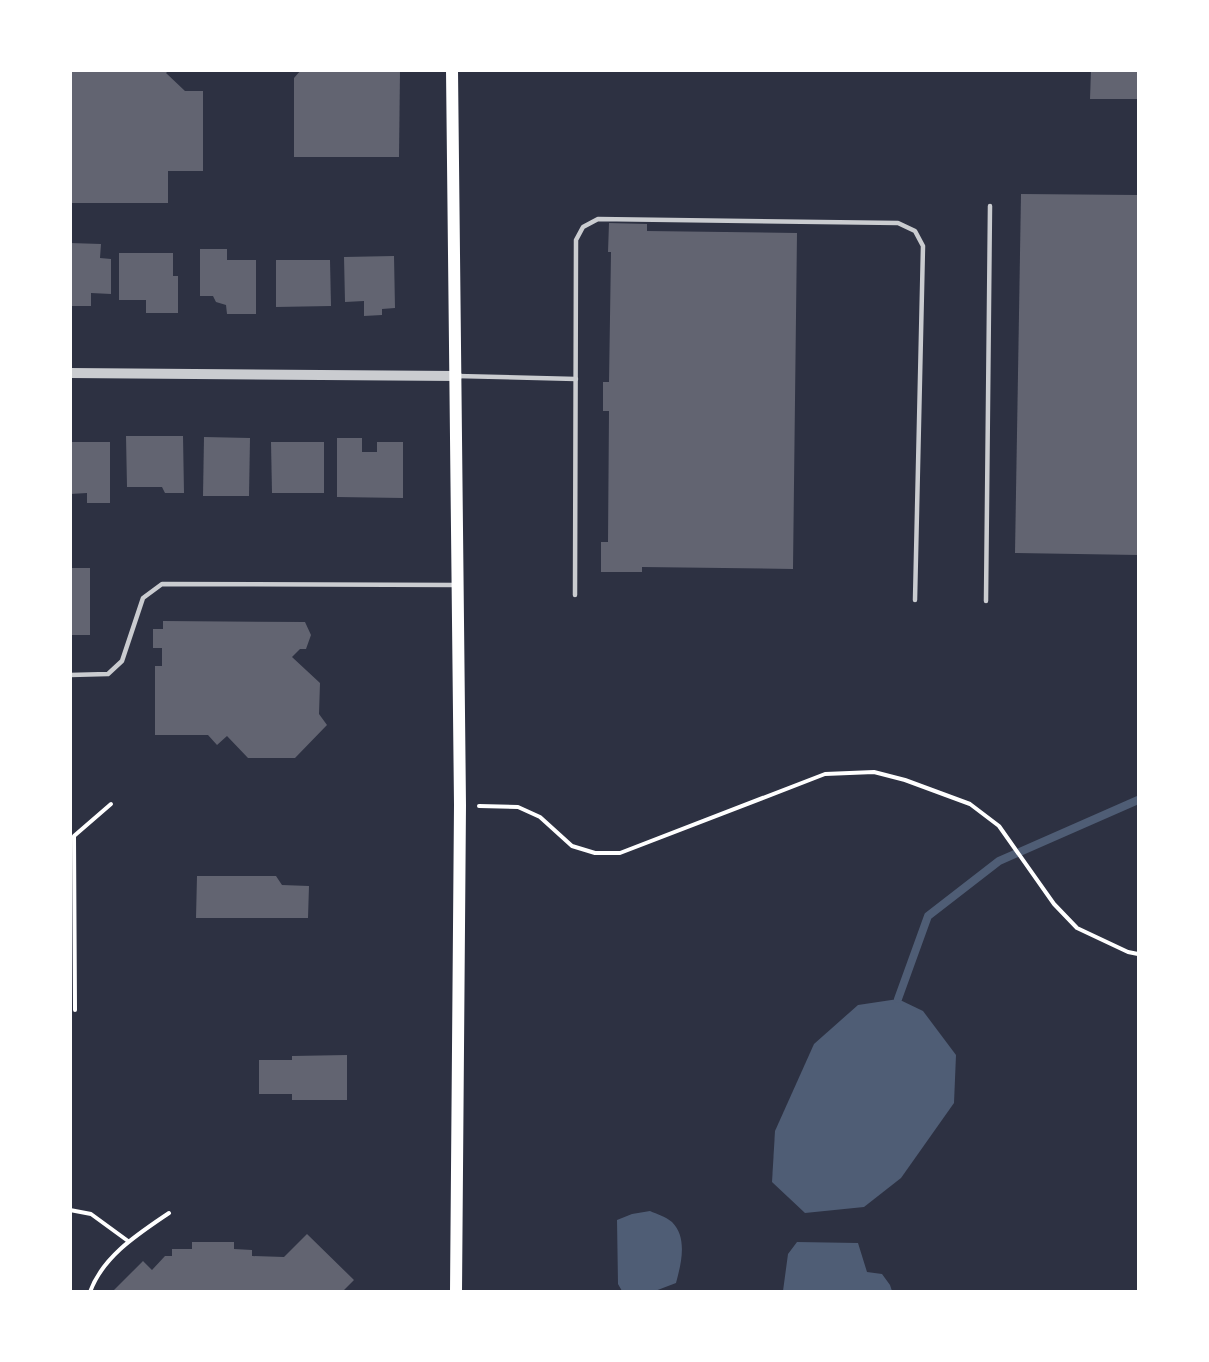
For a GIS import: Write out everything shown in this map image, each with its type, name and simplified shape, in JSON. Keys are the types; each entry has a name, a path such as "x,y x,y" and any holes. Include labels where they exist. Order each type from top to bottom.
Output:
{"main road":[{"path":"452,70 460,805 456,1292"}],"street":[{"path":"70,373 457,376"}],"lane":[{"path":"986,601 990,206"},
{"path":"575,595 576,240 583,227 598,219 898,223 915,231 923,246 915,600"},
{"path":"457,376 576,379"},
{"path":"70,675 108,674 122,661 143,598 162,584 458,585"}],"path":[{"path":"460,805 518,807 540,817 572,846 595,853 620,853 825,774 874,772 905,780 970,804 999,826 1054,904 1077,928 1128,952 1138,954"},
{"path":"75,1010 74,836 111,804"},
{"path":"70,1210 91,1214 128,1241"},
{"path":"90,1292 96,1276 128,1241 169,1213"}],"water":[{"path":"898,999 923,1011 956,1055 954,1103 901,1178 864,1207 805,1213 772,1182 775,1131 814,1044 858,1005"},
{"path":"650,1211 672,1222 680,1236 682,1251 676,1283 655,1291 622,1291 618,1284 617,1220 632,1214"},
{"path":"797,1242 858,1243 867,1272 882,1274 892,1291 783,1291 788,1254"}],"building":[{"path":"70,70 169,70 166,73 185,91 203,91 203,171 168,171 168,203 70,203"},
{"path":"301,70 400,70 399,157 294,157 294,78"},
{"path":"1091,70 1138,70 1138,99 1090,99"},
{"path":"1021,194 1138,195 1138,555 1015,553"},
{"path":"609,223 647,224 647,231 797,233 793,569 642,567 642,572 601,572 601,542 608,542 609,411 603,411 603,382 609,382 611,252 608,252"},
{"path":"70,243 101,244 100,258 111,259 111,294 91,293 91,306 70,306"},
{"path":"200,249 227,249 227,260 256,260 256,314 227,314 226,305 216,302 213,296 200,296"},
{"path":"119,253 173,253 173,276 178,276 178,313 146,313 146,300 119,300"},
{"path":"394,256 395,308 382,309 382,315 364,316 364,301 345,302 344,257"},
{"path":"276,260 330,260 331,306 276,307"},
{"path":"126,436 183,436 184,493 165,493 162,487 127,487"},
{"path":"204,437 250,438 249,496 203,496"},
{"path":"337,438 362,438 362,452 377,452 377,442 403,442 403,498 337,497"},
{"path":"70,442 110,442 110,503 87,503 87,493 70,494"},
{"path":"271,442 324,442 324,493 272,493"},
{"path":"70,568 90,568 90,635 70,635"},
{"path":"163,621 305,622 311,635 306,649 300,649 292,657 320,683 319,714 327,725 295,758 248,758 227,736 217,745 208,735 155,735 155,666 162,666 162,648 153,648 153,629 163,629"},
{"path":"197,876 276,876 282,885 309,886 308,918 196,918"},
{"path":"347,1055 347,1100 292,1100 292,1094 259,1094 259,1060 292,1060 292,1056"},
{"path":"307,1234 354,1280 342,1292 112,1292 143,1261 152,1270 165,1256 172,1256 172,1249 192,1249 192,1242 234,1242 234,1249 252,1250 252,1256 284,1257"}],"waterway":[{"path":"898,999 928,916 999,861 1138,800"}]}
